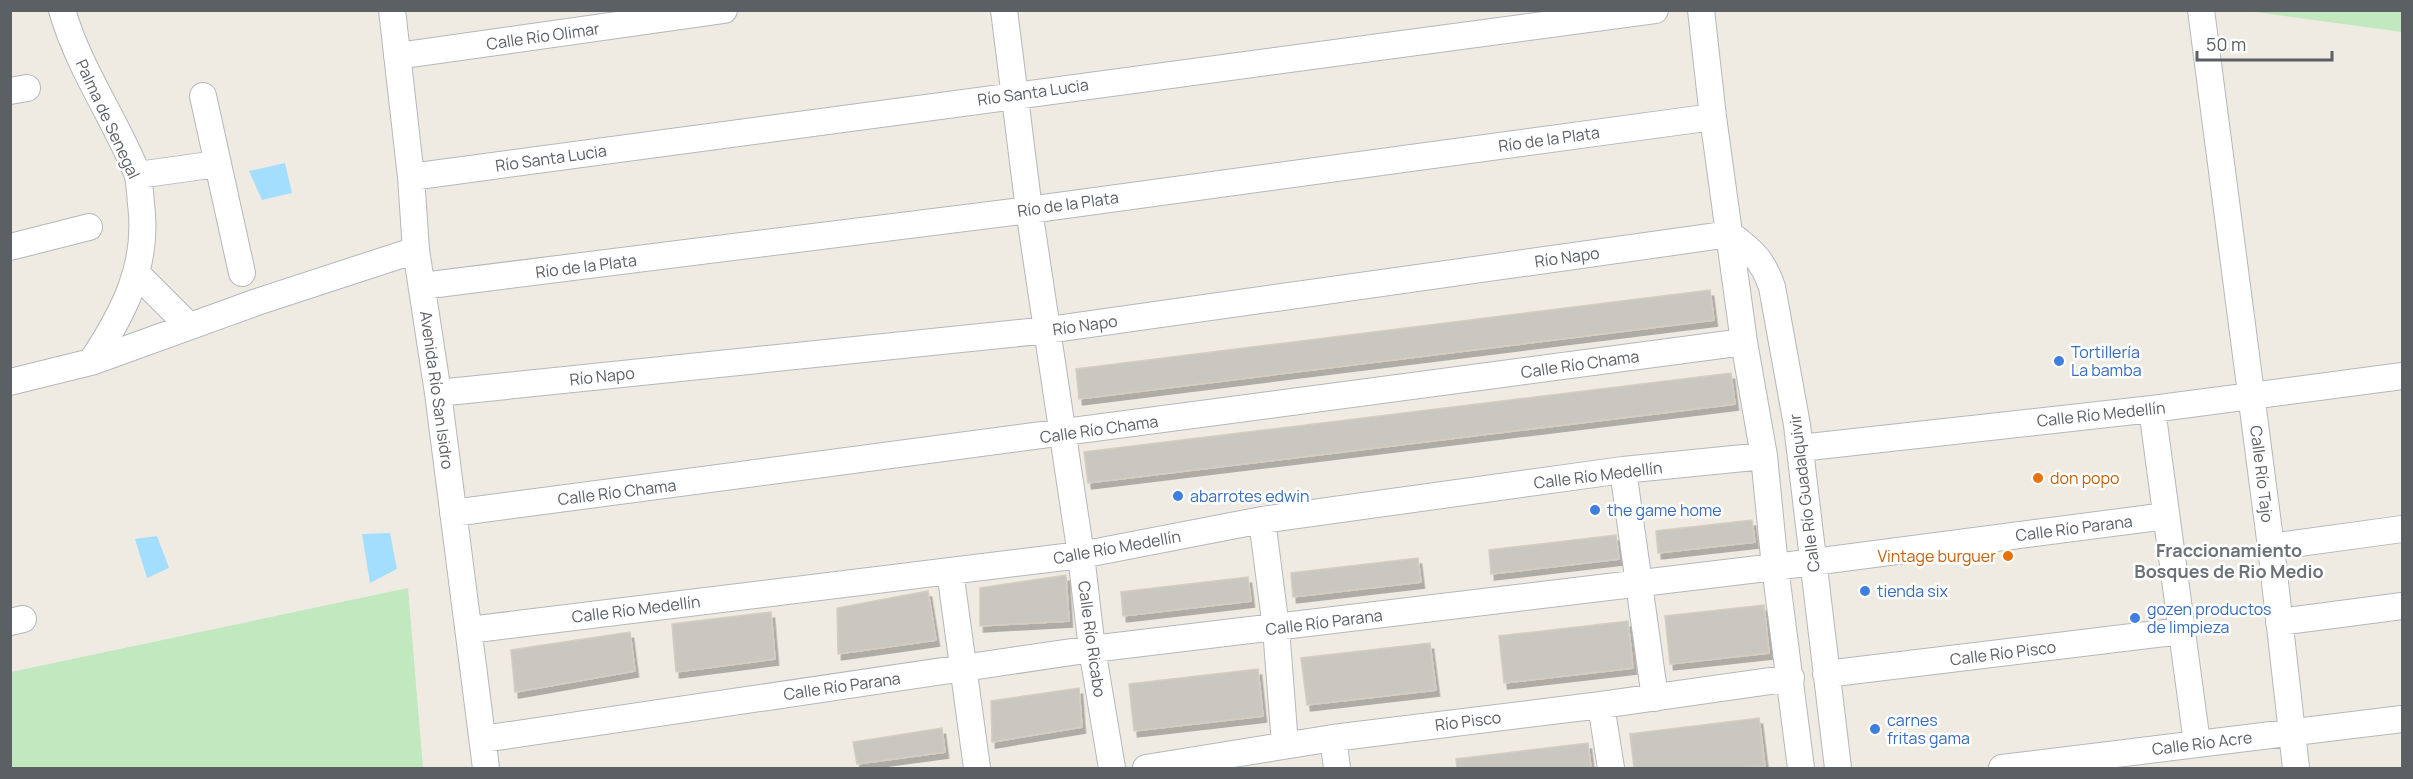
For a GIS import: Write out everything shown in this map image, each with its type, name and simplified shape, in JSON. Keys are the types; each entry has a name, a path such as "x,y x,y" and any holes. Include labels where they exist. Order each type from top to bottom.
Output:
{"street":[{"name":"Palma de Senegal","path":"62,10 72,44 138,175 145,230 138,275 114,327 91,362"},
{"name":"Avenida Río San Isidro","path":"392,10 411,177 416,250 438,393 486,768"},
{"name":"Calle Río Olimar","path":"397,56 724,10"},
{"name":"Calle Río Ricabo","path":"1004,10 1029,210 1081,555 1092,649 1112,768"},
{"name":"Río Santa Lucia","path":"411,177 1014,94 1655,10"},
{"path":"1701,10 1713,117 1744,342 1764,456 1775,567 1801,768"},
{"name":"Calle Río Tajo","path":"2201,10 2271,546 2296,768"},
{"path":"203,96 242,273"},
{"name":"Río de la Plata","path":"423,286 1029,210 1713,117"},
{"path":"138,175 217,164"},
{"path":"10,247 89,227"},
{"name":"Río Napo","path":"438,393 1048,330 1730,234"},
{"name":"Calle Río Guadalquivir","path":"1730,234 1754,252 1767,273 1772,287 1800,448 1838,768"},
{"path":"10,382 91,362 189,326 416,250"},
{"path":"138,275 189,326"},
{"name":"Calle Río Chama","path":"453,513 1744,342"},
{"name":"Calle Río Medellín","path":"1800,448 2152,409 2403,376"},
{"path":"2152,409 2197,743"},
{"name":"Calle Río Medellín","path":"469,630 1081,555 1262,520 1623,470 1764,456"},
{"path":"1623,470 1655,698"},
{"name":"Calle Río Parana","path":"483,739 1092,649 1775,567 2166,516"},
{"path":"1262,520 1276,628 1285,746"},
{"path":"2271,546 2403,529"},
{"path":"950,571 977,768"},
{"path":"2279,622 2403,606"},
{"name":"Calle Río Pisco","path":"1826,674 2181,631"},
{"name":"Río Pisco","path":"1146,768 1333,738 1655,698 1791,678"},
{"path":"1601,705 1611,768"},
{"name":"Calle Río Acre","path":"2002,768 2403,719"},
{"path":"1333,738 1337,768"}],"green space":[{"path":"2248,11 2402,11 2402,32"},
{"path":"408,588 423,768 11,768 11,672"}],"water":[{"path":"285,163 292,193 262,200 249,171"},
{"path":"390,533 397,569 370,583 362,534"},
{"path":"157,536 169,568 147,578 135,539"}],"building":[{"path":"1710,290 1714,320 1079,399 1076,369"},
{"path":"1731,373 1735,404 1088,483 1084,452"},
{"path":"1752,520 1755,542 1658,553 1656,531"},
{"path":"1616,535 1619,559 1491,574 1489,550"},
{"path":"1418,558 1421,582 1293,597 1291,573"},
{"path":"1066,575 1069,621 980,626 980,588"},
{"path":"1248,577 1251,601 1123,616 1121,592"},
{"path":"928,591 936,640 838,654 837,608"},
{"path":"1764,605 1769,653 1670,664 1665,616"},
{"path":"771,612 775,659 676,672 672,624"},
{"path":"1628,621 1633,668 1504,683 1499,636"},
{"path":"630,632 635,671 515,692 511,650"},
{"path":"1430,643 1436,690 1307,705 1301,658"},
{"path":"1258,669 1263,716 1134,731 1129,684"},
{"path":"1079,688 1082,727 992,742 991,701"},
{"path":"1759,718 1765,766 1634,768 1630,734"},
{"path":"942,728 945,752 857,764 853,742"},
{"path":"1588,743 1591,768 1457,768 1456,759"}],"place":[{"name":"Tortillería La bamba","path":"2059,361"},
{"name":"don popo","path":"2038,478"},
{"name":"abarrotes edwin","path":"1178,496"},
{"name":"the game home","path":"1595,510"},
{"name":"Vintage burguer","path":"2008,556"},
{"name":"tienda six","path":"1865,591"},
{"name":"gozen productos de limpieza","path":"2135,618"},
{"name":"carnes fritas gama","path":"1875,729"}],"district":[{"name":"Fraccionamiento Bosques de Rio Medio","path":"2229,561"}]}
